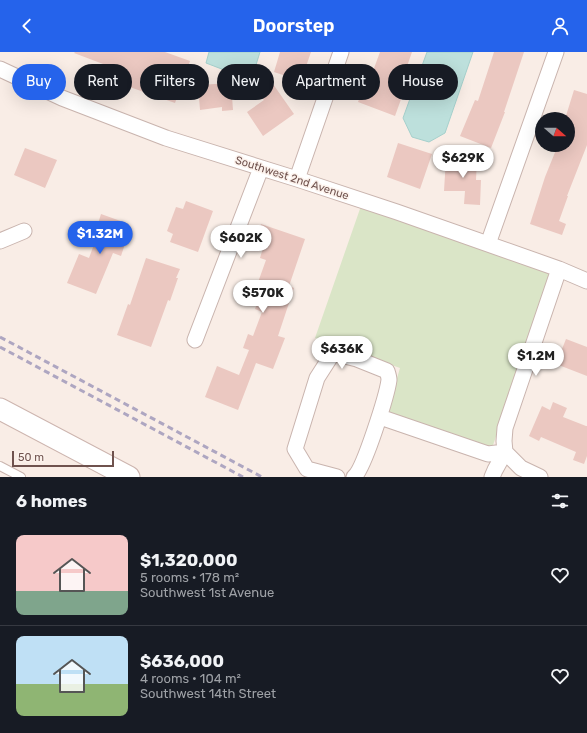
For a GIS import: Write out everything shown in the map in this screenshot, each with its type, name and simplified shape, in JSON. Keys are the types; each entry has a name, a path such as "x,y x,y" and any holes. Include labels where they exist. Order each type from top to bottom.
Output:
{"main road":[{"path":"0,409 129,477"}],"street":[{"path":"297,179 341,52"},
{"path":"488,244 556,52"},
{"name":"Southwest 2nd Avenue","path":"0,69 62,98 166,138 297,179 488,244 559,269 587,281"},
{"path":"195,340 261,168"},
{"path":"0,241 24,231"},
{"path":"492,477 505,452 505,428 559,269"},
{"path":"337,477 307,468 295,449 317,378 333,353 387,371 389,379 380,417 362,464 354,477"},
{"path":"380,417 488,454 505,452"},
{"path":"505,452 521,468 540,477"}],"lane":[{"path":"0,466 22,477"}],"green space":[{"path":"361,206 553,273 492,448 387,412 400,368 315,338"}],"water":[{"path":"209,52 260,52 256,64 217,64 217,67 206,63"},
{"path":"427,52 473,52 458,95 458,64 423,64"},
{"path":"410,100 456,100 445,133 429,142 412,137 403,118"}],"building":[{"path":"165,52 190,61 189,64 140,64 140,91 132,88 132,64 103,64 74,53"},
{"path":"280,52 311,52 307,64 282,64 282,75 274,72"},
{"path":"380,52 412,52 408,64 388,64 388,100 401,100 395,116 358,102 359,100 380,100 380,64 376,64"},
{"path":"494,52 524,52 505,112 491,148 460,136 475,100 478,101"},
{"path":"209,84 217,84 217,100 232,100 233,110 222,111 222,107 200,110 199,100 209,100"},
{"path":"274,85 282,97 282,100 284,100 294,114 263,136 247,112 264,100 274,100"},
{"path":"574,90 587,94 587,145 559,221 566,224 562,235 530,224 545,177 555,152 575,152 575,112 567,112"},
{"path":"166,100 176,100 175,103"},
{"path":"398,143 432,154 420,189 387,177"},
{"path":"25,148 57,160 45,188 14,175"},
{"path":"446,158 477,159 476,180 481,180 480,205 464,204 465,191 444,191"},
{"path":"186,201 213,211 198,252 170,242 173,234 167,231 176,207 183,209"},
{"path":"101,214 129,224 124,241 126,241 121,256 113,253 96,294 67,283 79,254 89,258 99,231 96,230"},
{"path":"261,224 305,239 289,286 294,288 278,336 285,338 273,369 256,363 238,410 205,397 217,366 239,375 249,350 243,348 248,334 253,336 262,312 255,309 258,301 252,299 266,260 260,258 263,248 253,245"},
{"path":"146,258 180,269 170,301 168,300 151,347 117,335 128,304 130,305"},
{"path":"566,339 587,347 587,376 556,364"},
{"path":"553,402 567,408 563,417 587,426 587,456 584,464 573,460 576,452 541,437 539,441 529,436 542,406 550,410"}],"railway":[{"path":"0,337 262,477"},
{"path":"0,347 243,477"}]}
